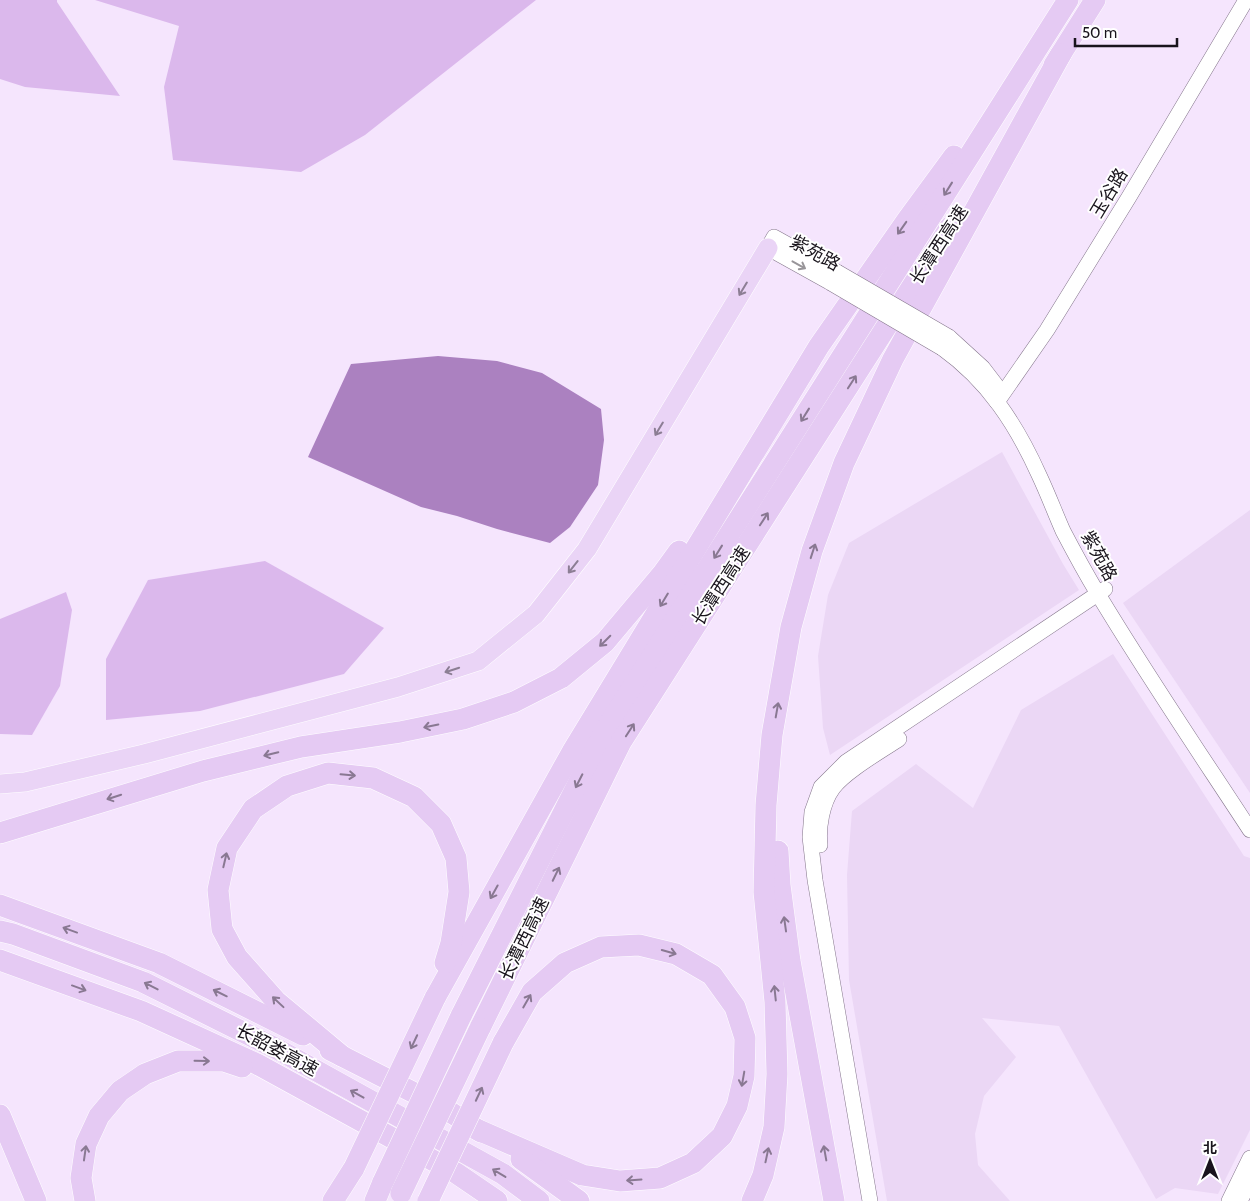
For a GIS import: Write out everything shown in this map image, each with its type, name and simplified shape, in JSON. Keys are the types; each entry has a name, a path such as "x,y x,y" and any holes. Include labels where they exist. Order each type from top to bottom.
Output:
{"highway":[{"name":"长潭西高速","path":"399,1197 621,742 1095,0"},
{"name":"长潭西高速","path":"379,1192 462,1016 604,732 1067,2"},
{"path":"340,1201 435,998 572,752 819,346 874,267 1067,2"},
{"path":"752,1201 763,1175 774,1127 777,1074 776,1002 764,892 766,805 772,735 791,627 812,551 844,463 893,359 1061,54"},
{"path":"0,784 24,782 144,754 398,687 478,661 536,614 587,549 768,248"},
{"path":"0,833 203,771 301,747 400,732 463,719 514,702 561,678 605,642 663,573 774,422"},
{"path":"772,735 781,894 790,961 834,1201"},
{"path":"342,1056 276,1001 237,956 222,929 218,890 227,848 253,809 287,786 328,773 373,778 414,797 440,824 456,858 460,892 451,943 435,998"},
{"path":"0,905 159,963 300,1033 444,1108 580,1201"},
{"name":"长韶娄高速","path":"0,931 14,934 143,982 271,1046 503,1174 539,1201"},
{"path":"428,1201 503,1043 532,992 565,963 601,947 640,944 676,954 712,975 735,1007 745,1038 744,1076 737,1106 722,1136 693,1163 660,1178 620,1181 582,1175 476,1129"},
{"name":"长韶娄高速","path":"0,960 141,1011 256,1064 456,1173 497,1201"},
{"path":"85,1201 81,1178 86,1144 99,1116 120,1091 145,1074 178,1061 224,1061 292,1083"},
{"path":"0,1116 36,1201"},
{"path":"11,1143 18,1201"},
{"path":"333,1201 354,1168"}],"street":[{"name":"玉谷路","path":"1002,400 1129,197 1246,0"},
{"name":"玉谷路","path":"1002,400 1053,334 1135,201 1250,7"},
{"name":"紫苑路","path":"768,248 774,236 834,278 945,342 983,368 1002,400 1025,427 1104,596 1165,701 1250,830"},
{"name":"紫苑路","path":"1104,596 1250,813"},
{"path":"870,1201 815,880 810,837 812,812 821,787 846,762 1104,596"},
{"path":"880,1201 824,881 820,841 823,810 833,788 856,768 1104,596"},
{"path":"1229,1201 1250,1158"},
{"path":"1240,1201 1250,1181"}],"shaded area":[{"path":"0,0 57,0 120,96 25,87 0,79"},
{"path":"95,0 536,0 365,135 301,172 173,160 164,87 179,26"},
{"path":"438,356 497,361 542,373 601,409 604,440 598,485 570,527 550,543 421,507 308,457 351,364"},
{"path":"1002,452 1079,590 830,755 823,728 818,656 828,595 849,543"},
{"path":"1250,510 1250,793 1123,603"},
{"path":"265,561 384,628 344,674 200,711 106,720 106,659 148,580"},
{"path":"66,592 72,610 60,686 32,735 0,734 0,619"},
{"path":"1113,654 1244,856 1250,858 1250,1130 1218,1194 1175,1188 1156,1199 1059,1026 982,1018 1016,1057 984,1096 975,1134 978,1165 1010,1201 887,1201 849,980 847,875 852,811 916,764 973,808 1021,710"}]}
